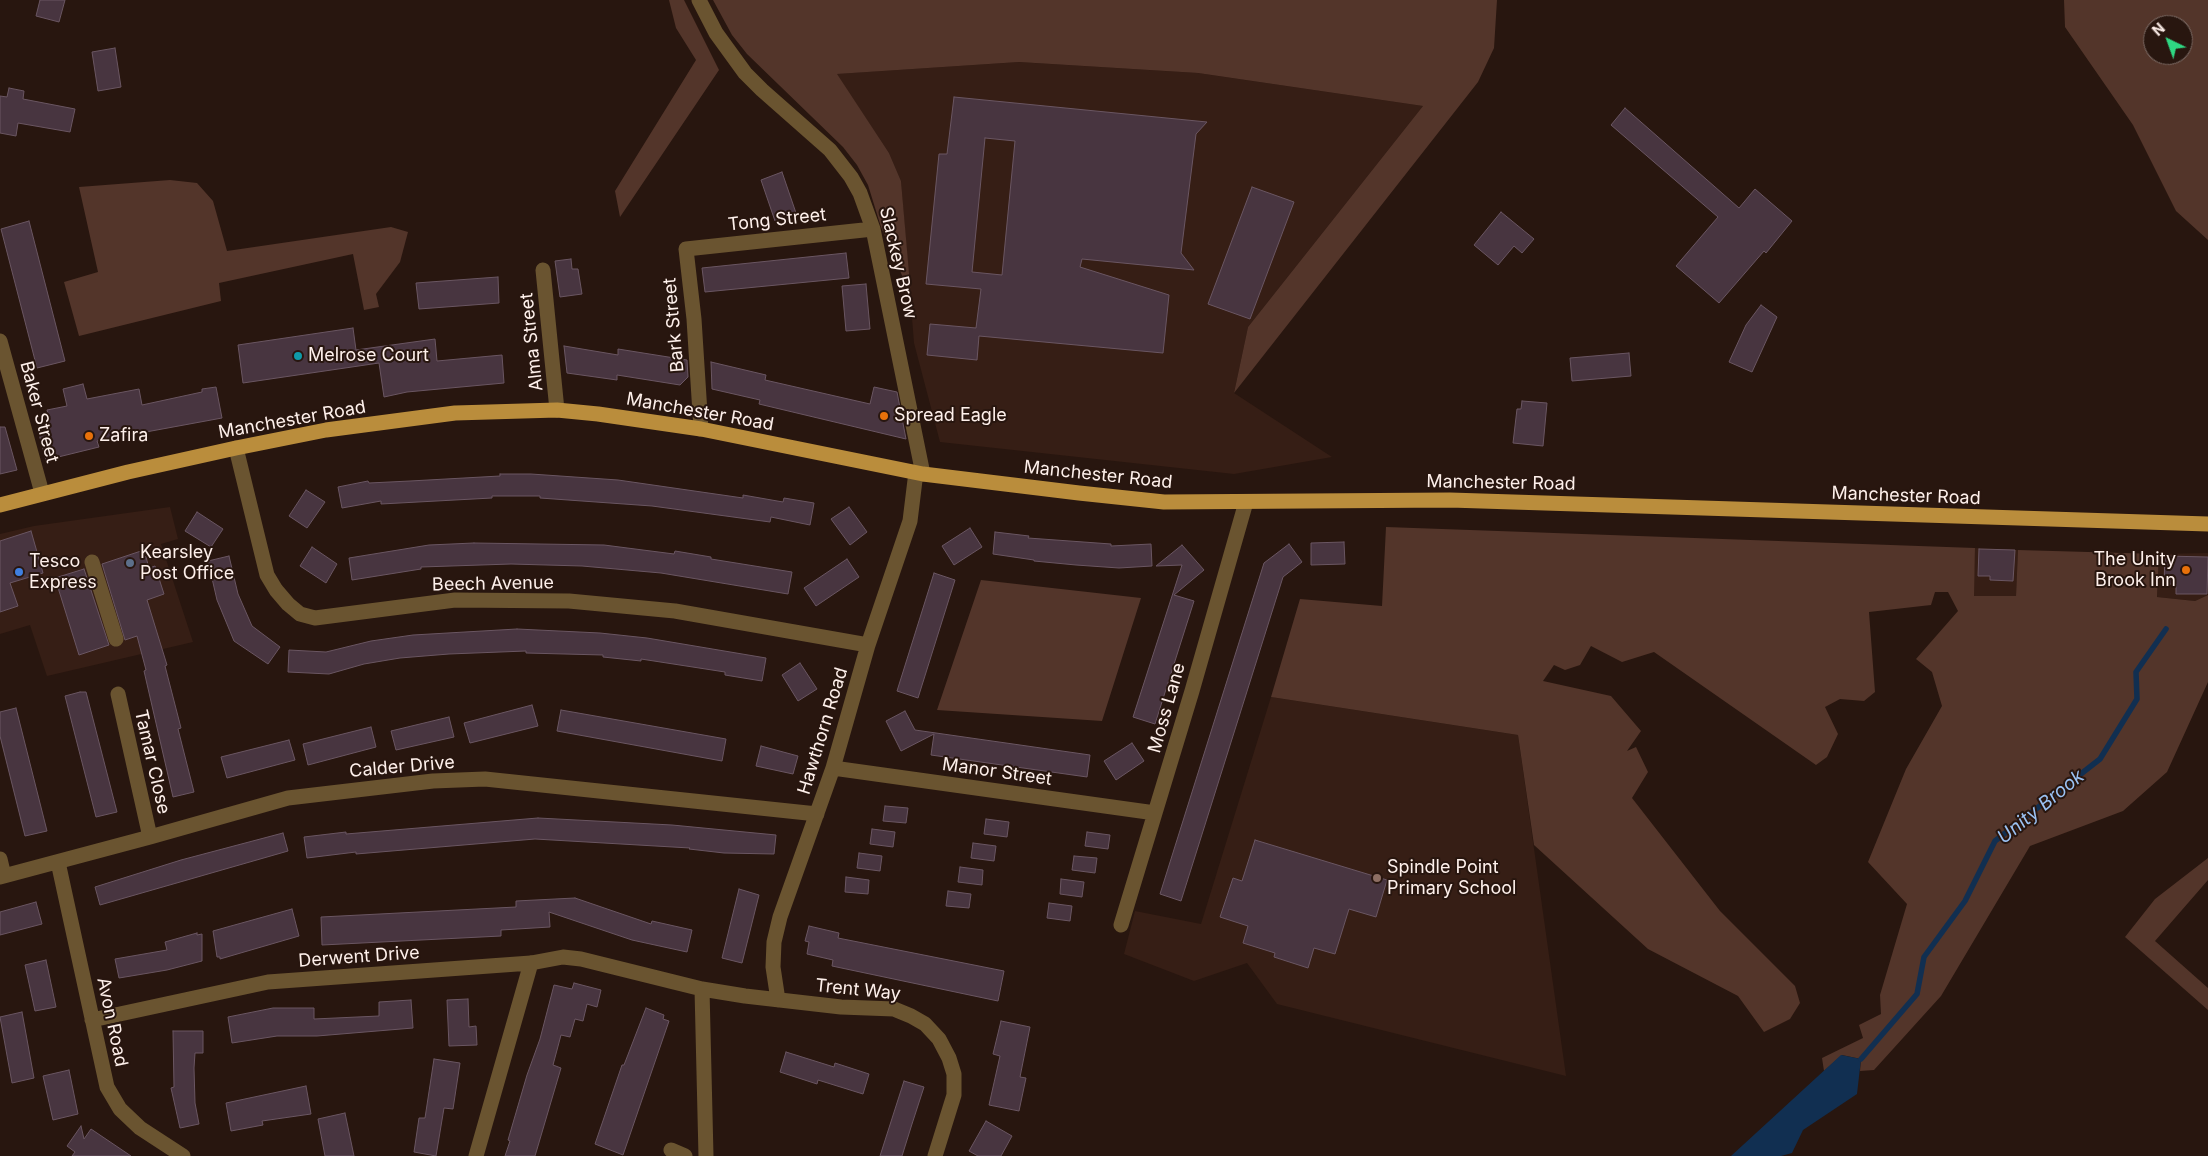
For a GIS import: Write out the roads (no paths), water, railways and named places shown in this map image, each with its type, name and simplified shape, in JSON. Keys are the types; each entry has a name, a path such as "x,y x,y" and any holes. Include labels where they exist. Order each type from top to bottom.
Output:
{"main road":[{"name":"Manchester Road","path":"0,505 42,493 236,448 326,430 455,413 557,410 701,429 919,473 1164,502 1450,500 2208,524"}],"street":[{"name":"Slackey Brow","path":"699,0 716,33 745,73 830,150 860,193 872,229 919,473"},
{"name":"Tong Street","path":"686,249 872,229"},
{"name":"Bark Street","path":"686,249 694,319 701,429"},
{"name":"Alma Street","path":"543,270 557,410"},
{"name":"Baker Street","path":"1,351 42,493"},
{"name":"Beech Avenue","path":"236,448 267,575 276,590 300,614 315,618 455,600 568,601 675,611 868,645"},
{"name":"Hawthorn Road","path":"778,1000 773,967 774,942 780,917 833,768 868,645 910,520 919,473"},
{"name":"Moss Lane","path":"1121,924 1246,502"},
{"path":"92,562 116,639"},
{"name":"Tamar Close","path":"118,694 150,837"},
{"name":"Manor Street","path":"833,768 1155,813"},
{"name":"Calder Drive","path":"2,876 288,798 433,781 485,780 818,814"},
{"path":"0,860 2,876"},
{"name":"Avon Road","path":"58,862 107,1086 120,1109 140,1128 183,1156"},
{"name":"Derwent Drive","path":"92,1020 268,982 531,963 563,957 581,959 630,971"},
{"path":"476,1156 531,963"},
{"name":"Trent Way","path":"630,971 702,989 778,1000 894,1009 926,1024 939,1039 949,1058 954,1074 954,1095 935,1156"},
{"path":"702,989 706,1156"},
{"path":"671,1150 686,1156"}],"water":[{"path":"1841,1055 1861,1059 1857,1094 1803,1130 1792,1153 1781,1156 1731,1156"}],"waterway":[{"name":"Unity Brook","path":"1861,1059 1917,994 1924,957 1965,901 1995,841 2100,759 2137,699 2136,672 2166,629"}],"place":[{"name":"Melrose Court","path":"298,356"},
{"name":"Spread Eagle","path":"884,416"},
{"name":"Zafira","path":"89,436"},
{"name":"Kearsley Post Office","path":"130,563"},
{"name":"The Unity Brook Inn","path":"2186,570"},
{"name":"Tesco Express","path":"19,572"},
{"name":"Spindle Point Primary School","path":"1377,878"}]}
